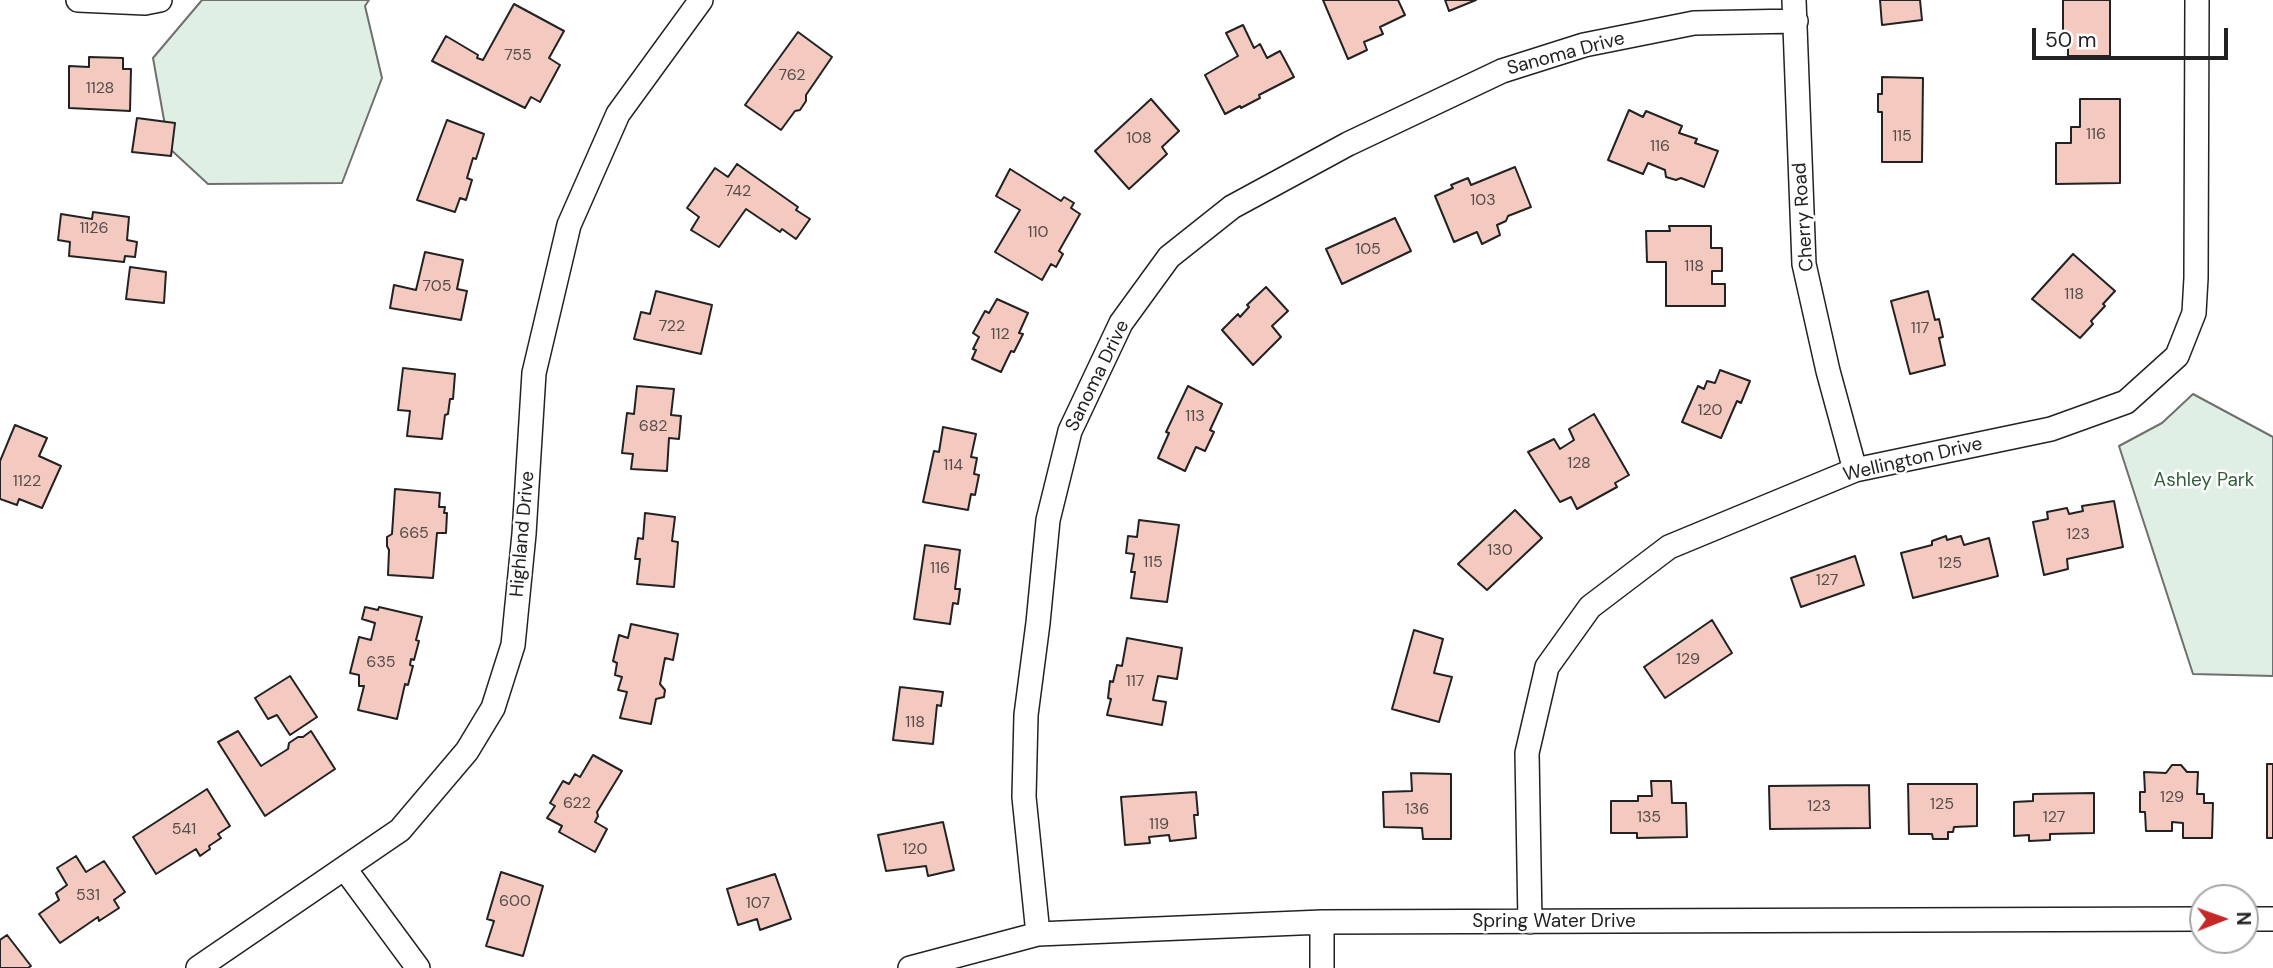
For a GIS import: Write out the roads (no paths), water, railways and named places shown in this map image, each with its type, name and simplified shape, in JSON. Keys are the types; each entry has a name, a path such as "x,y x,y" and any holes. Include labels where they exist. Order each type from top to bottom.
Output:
{"street":[{"path":"78,0 145,3 160,0"},
{"name":"Highland Drive","path":"198,968 400,830 467,751 493,708 513,645 524,534 534,373 569,225 618,114 701,0"},
{"name":"Wellington Drive","path":"1530,922 1527,753 1547,667 1590,607 1669,547 1855,470 2051,429 2126,402 2177,356 2194,313 2196,278 2197,0"},
{"name":"Cherry Road","path":"1795,10 1804,264 1828,371 1855,470"},
{"name":"Sanoma Drive","path":"1038,934 1024,797 1026,715 1048,520 1070,430 1121,323 1169,257 1243,201 1348,144 1502,71 1584,45 1694,23 1795,10"},
{"path":"345,869 418,968"},
{"name":"Spring Water Drive","path":"910,968 1038,934 1322,922 2189,919"},
{"path":"1322,922 1322,968"}],"park label":[{"name":"Ashley Park","path":"2204,481"}]}
